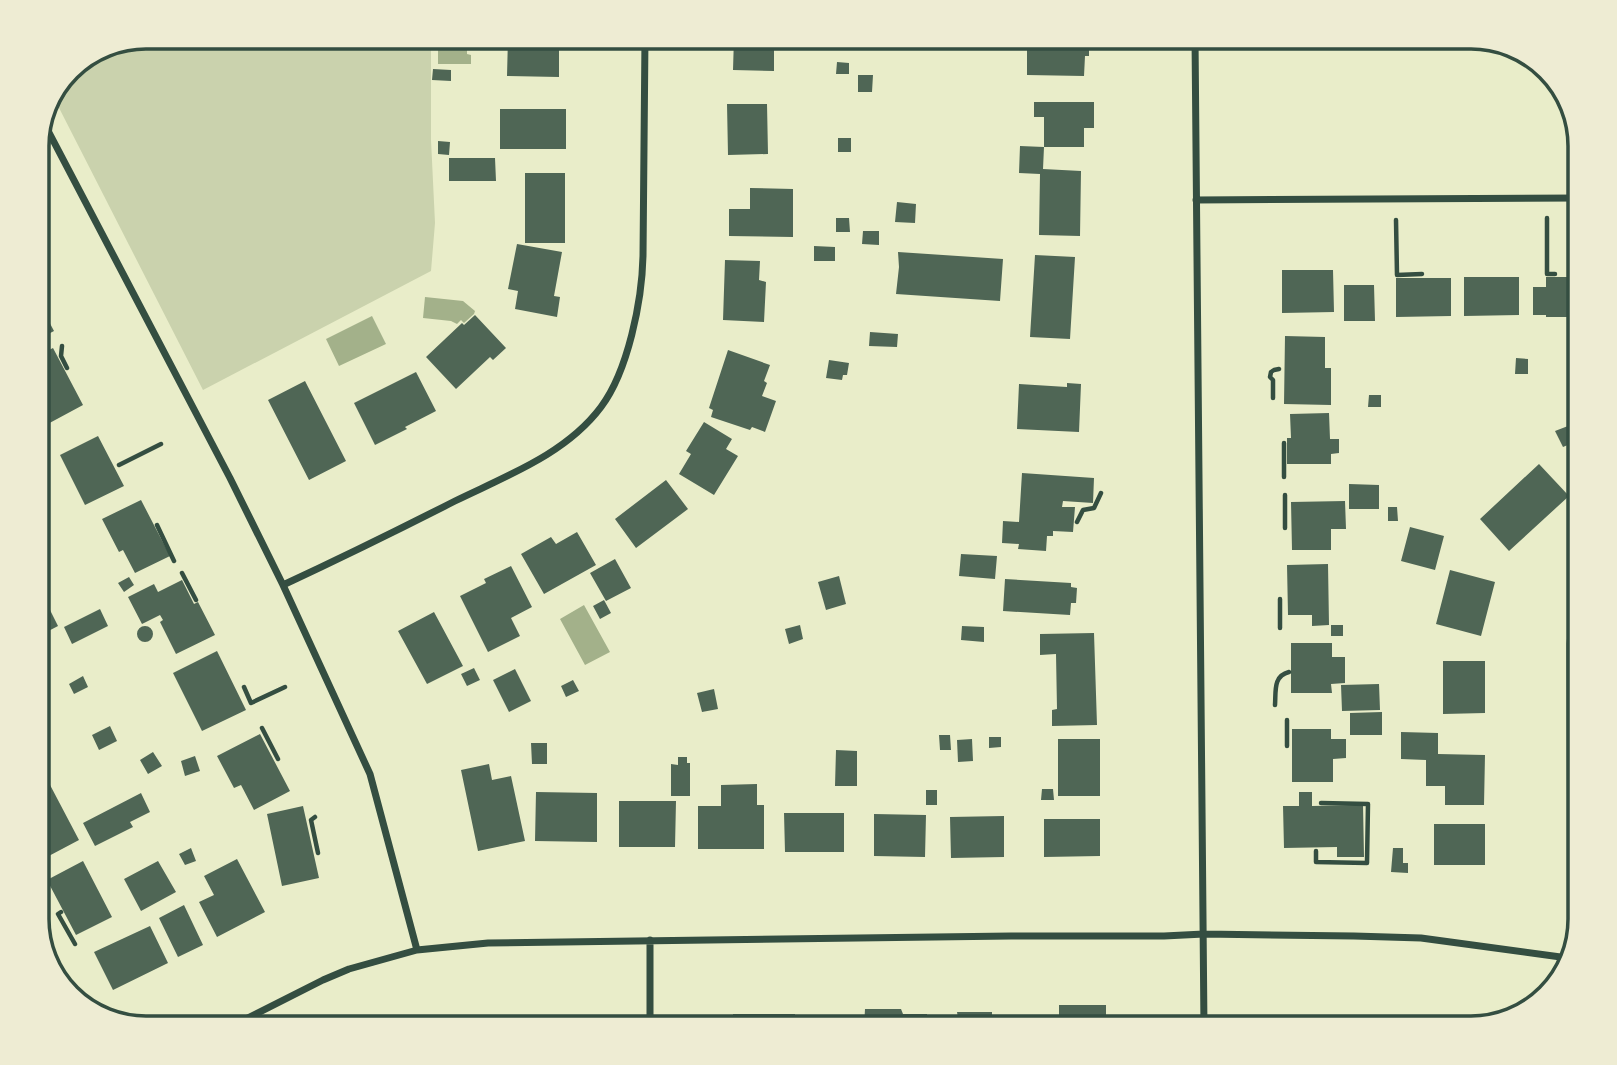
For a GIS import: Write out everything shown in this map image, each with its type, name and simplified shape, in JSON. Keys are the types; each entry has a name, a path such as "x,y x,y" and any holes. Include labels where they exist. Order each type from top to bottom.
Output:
{"street":[{"path":"283,586 543,457 577,433 601,407 614,386 635,327 641,290 645,49"},
{"path":"1195,49 1204,1016"},
{"path":"50,134 209,436 283,586 370,774 417,950"},
{"path":"1196,200 1568,198"},
{"path":"252,1016 349,970 417,950 488,943 1204,934 1367,936 1421,938 1560,957"},
{"path":"650,940 650,1016"}],"path":[{"path":"1547,218 1547,274 1555,274"},
{"path":"1396,220 1397,275 1422,275"},
{"path":"62,346 61,356 67,368"},
{"path":"1273,398 1271,372 1279,369"},
{"path":"1284,443 1284,477"},
{"path":"120,465 161,444"},
{"path":"1077,522 1083,510 1094,508 1101,493"},
{"path":"1285,495 1285,528"},
{"path":"156,525 174,561"},
{"path":"182,573 196,600"},
{"path":"1280,599 1280,628"},
{"path":"1275,705 1277,679 1289,672"},
{"path":"244,687 251,703 285,687"},
{"path":"1287,720 1287,746"},
{"path":"262,728 278,759"},
{"path":"1315,851 1316,862 1367,863 1368,804 1321,803"},
{"path":"314,817 311,820 318,853"},
{"path":"61,912 58,914 75,944"}],"shaded area":[{"path":"431,49 435,223 431,271 203,390 58,106 69,87 97,62 133,50"},
{"path":"438,49 467,49 467,54 471,55 471,64 438,64"},
{"path":"425,297 463,301 475,311 464,323 461,320 457,324 423,318"},
{"path":"372,316 386,344 339,366 326,339"},
{"path":"584,605 610,652 585,665 560,619"}],"building":[{"path":"508,49 559,49 559,77 507,76"},
{"path":"734,49 774,49 774,71 733,70"},
{"path":"1027,49 1089,49 1089,56 1085,56 1084,76 1027,75"},
{"path":"837,62 849,63 849,74 836,74"},
{"path":"433,69 451,70 451,81 432,80"},
{"path":"858,75 873,75 872,92 858,92"},
{"path":"1034,102 1094,102 1094,128 1084,128 1084,147 1044,147 1044,117 1034,117"},
{"path":"727,104 767,104 768,154 728,155"},
{"path":"500,109 566,109 566,149 500,149"},
{"path":"838,138 851,138 851,152 838,152"},
{"path":"438,141 450,142 449,155 438,154"},
{"path":"1020,146 1044,147 1043,169 1081,171 1080,236 1039,235 1040,174 1019,173"},
{"path":"449,158 495,158 496,181 449,181"},
{"path":"525,173 565,173 565,243 525,243"},
{"path":"750,188 793,189 793,237 729,236 729,209 750,209"},
{"path":"897,202 916,204 915,223 895,222"},
{"path":"836,218 849,218 850,232 836,232"},
{"path":"863,231 879,231 879,245 862,244"},
{"path":"517,244 562,252 554,296 560,297 557,317 515,309 518,291 508,289"},
{"path":"814,246 835,247 835,261 814,261"},
{"path":"898,252 1003,259 1000,301 896,294"},
{"path":"1035,255 1075,257 1070,339 1030,337"},
{"path":"725,260 760,261 759,280 766,282 764,322 723,320"},
{"path":"1282,270 1333,270 1334,312 1282,313"},
{"path":"1464,277 1519,277 1519,315 1464,316"},
{"path":"1546,277 1568,277 1568,317 1533,315 1533,287 1546,287"},
{"path":"1396,278 1451,278 1451,316 1396,317"},
{"path":"1344,285 1374,285 1375,321 1344,321"},
{"path":"475,315 506,348 493,360 490,357 456,389 426,357 462,323 464,325"},
{"path":"870,332 898,334 897,347 869,346"},
{"path":"1285,336 1325,337 1325,368 1331,368 1331,405 1284,404"},
{"path":"53,348 83,405 49,423 49,350"},
{"path":"728,350 770,365 762,396 776,401 765,432 711,417 713,410 709,408"},
{"path":"1516,358 1528,359 1528,374 1515,374"},
{"path":"829,360 849,363 847,375 843,375 842,380 826,378"},
{"path":"416,372 436,411 375,445 354,403"},
{"path":"305,381 346,461 309,480 268,400"},
{"path":"1067,383 1081,384 1079,432 1017,429 1019,384 1067,387"},
{"path":"1369,395 1381,395 1381,407 1368,407"},
{"path":"1329,413 1330,439 1339,439 1339,453 1331,454 1331,464 1287,464 1287,438 1291,438 1290,414"},
{"path":"704,422 732,439 726,449 738,456 714,495 679,474 691,454 686,451"},
{"path":"1568,426 1568,445 1563,447 1555,431"},
{"path":"98,436 124,486 85,505 60,455"},
{"path":"1539,464 1568,495 1509,551 1480,519"},
{"path":"1022,473 1094,478 1093,503 1063,501 1062,507 1075,507 1073,532 1053,531 1053,536 1047,536 1046,551 1018,549 1019,544 1002,543 1003,521 1019,522"},
{"path":"666,480 688,509 636,548 615,519"},
{"path":"1349,484 1379,485 1379,509 1349,509"},
{"path":"141,500 170,556 135,573 123,550 119,552 102,519"},
{"path":"1345,501 1346,529 1331,529 1331,550 1292,550 1291,502"},
{"path":"1388,507 1397,507 1398,521 1388,521"},
{"path":"1410,527 1444,536 1435,570 1401,561"},
{"path":"577,532 596,565 544,594 521,554 551,537 556,544"},
{"path":"961,554 997,556 995,579 959,576"},
{"path":"615,559 631,588 606,601 590,573"},
{"path":"1328,564 1329,625 1312,626 1312,615 1288,615 1287,565"},
{"path":"511,566 532,607 511,618 520,636 488,652 460,596 486,583 484,579"},
{"path":"1450,570 1495,582 1481,636 1436,624"},
{"path":"839,576 846,604 826,610 818,582"},
{"path":"129,577 134,585 124,592 118,583"},
{"path":"1005,579 1071,583 1071,587 1077,588 1076,603 1071,603 1070,615 1003,611"},
{"path":"182,580 194,604 198,602 215,635 176,654 160,622 163,620 160,615 142,624 128,597 154,584 158,592"},
{"path":"604,600 611,613 600,619 593,606"},
{"path":"49,608 58,626 49,631"},
{"path":"100,609 108,626 72,644 64,627"},
{"path":"434,612 463,666 427,684 398,631"},
{"path":"800,625 803,639 789,644 785,629"},
{"path":"1331,625 1343,625 1343,636 1331,636"},
{"path":"142,626 148,626 153,634 151,640 142,642 137,637 137,631"},
{"path":"962,626 984,627 984,642 961,640"},
{"path":"1094,633 1097,725 1052,726 1052,710 1057,709 1056,654 1040,655 1040,634"},
{"path":"1291,643 1332,643 1332,657 1345,657 1345,683 1331,684 1332,693 1291,693"},
{"path":"217,651 246,710 202,731 173,673"},
{"path":"1443,661 1485,661 1485,713 1443,714"},
{"path":"474,668 480,680 467,686 461,674"},
{"path":"515,669 531,701 509,712 493,680"},
{"path":"83,676 88,687 74,694 69,684"},
{"path":"573,680 579,691 566,697 561,686"},
{"path":"1379,684 1380,710 1342,711 1341,685"},
{"path":"714,689 718,709 702,712 697,693"},
{"path":"1382,712 1382,735 1350,735 1350,713"},
{"path":"110,726 117,741 99,750 92,735"},
{"path":"1292,729 1331,729 1331,739 1346,739 1346,758 1333,759 1333,782 1292,782"},
{"path":"1401,732 1438,733 1438,754 1485,755 1484,805 1445,805 1445,786 1426,786 1426,760 1401,759"},
{"path":"260,734 290,791 254,810 241,785 234,788 217,756"},
{"path":"939,735 950,735 951,750 940,750"},
{"path":"989,737 1001,737 1001,747 989,748"},
{"path":"972,739 973,761 958,762 957,740"},
{"path":"1058,739 1100,739 1100,796 1058,796"},
{"path":"531,743 547,743 547,764 532,764"},
{"path":"836,750 857,751 857,786 835,786"},
{"path":"153,752 162,766 148,774 140,760"},
{"path":"195,756 200,771 185,776 181,761"},
{"path":"678,757 687,757 687,763 690,763 690,796 671,796 671,764 678,765"},
{"path":"489,764 492,780 511,776 525,841 478,851 461,770"},
{"path":"49,783 79,840 49,856"},
{"path":"757,784 757,805 764,805 764,849 698,849 698,806 721,806 721,785"},
{"path":"1042,789 1053,789 1054,800 1041,800"},
{"path":"926,790 937,790 937,805 926,805"},
{"path":"536,792 597,793 597,842 535,841"},
{"path":"1299,792 1312,792 1312,806 1363,805 1364,857 1337,857 1337,847 1284,848 1283,806 1299,806"},
{"path":"141,793 150,812 130,822 133,827 95,846 83,823"},
{"path":"619,801 676,801 675,847 619,847"},
{"path":"303,806 319,878 282,886 267,814"},
{"path":"784,813 844,813 844,852 785,852"},
{"path":"874,814 926,815 925,857 874,856"},
{"path":"1004,816 1004,857 951,858 950,817"},
{"path":"1044,819 1100,819 1100,856 1044,857"},
{"path":"1434,824 1485,824 1485,865 1434,865"},
{"path":"191,848 196,861 185,865 179,854"},
{"path":"1393,848 1403,848 1403,863 1408,863 1408,873 1391,872"},
{"path":"237,859 265,912 217,937 199,902 214,895 204,876"},
{"path":"83,861 112,917 76,935 49,884 49,879"},
{"path":"158,861 176,892 141,911 124,879"},
{"path":"184,905 203,945 178,957 159,918"},
{"path":"150,926 168,963 113,990 94,952"},
{"path":"1059,1005 1106,1005 1106,1016 1059,1016"},
{"path":"865,1009 901,1009 903,1014 927,1014 927,1016 865,1016"},
{"path":"957,1012 992,1012 992,1016 958,1016"},
{"path":"733,1014 795,1014 795,1016"}]}
